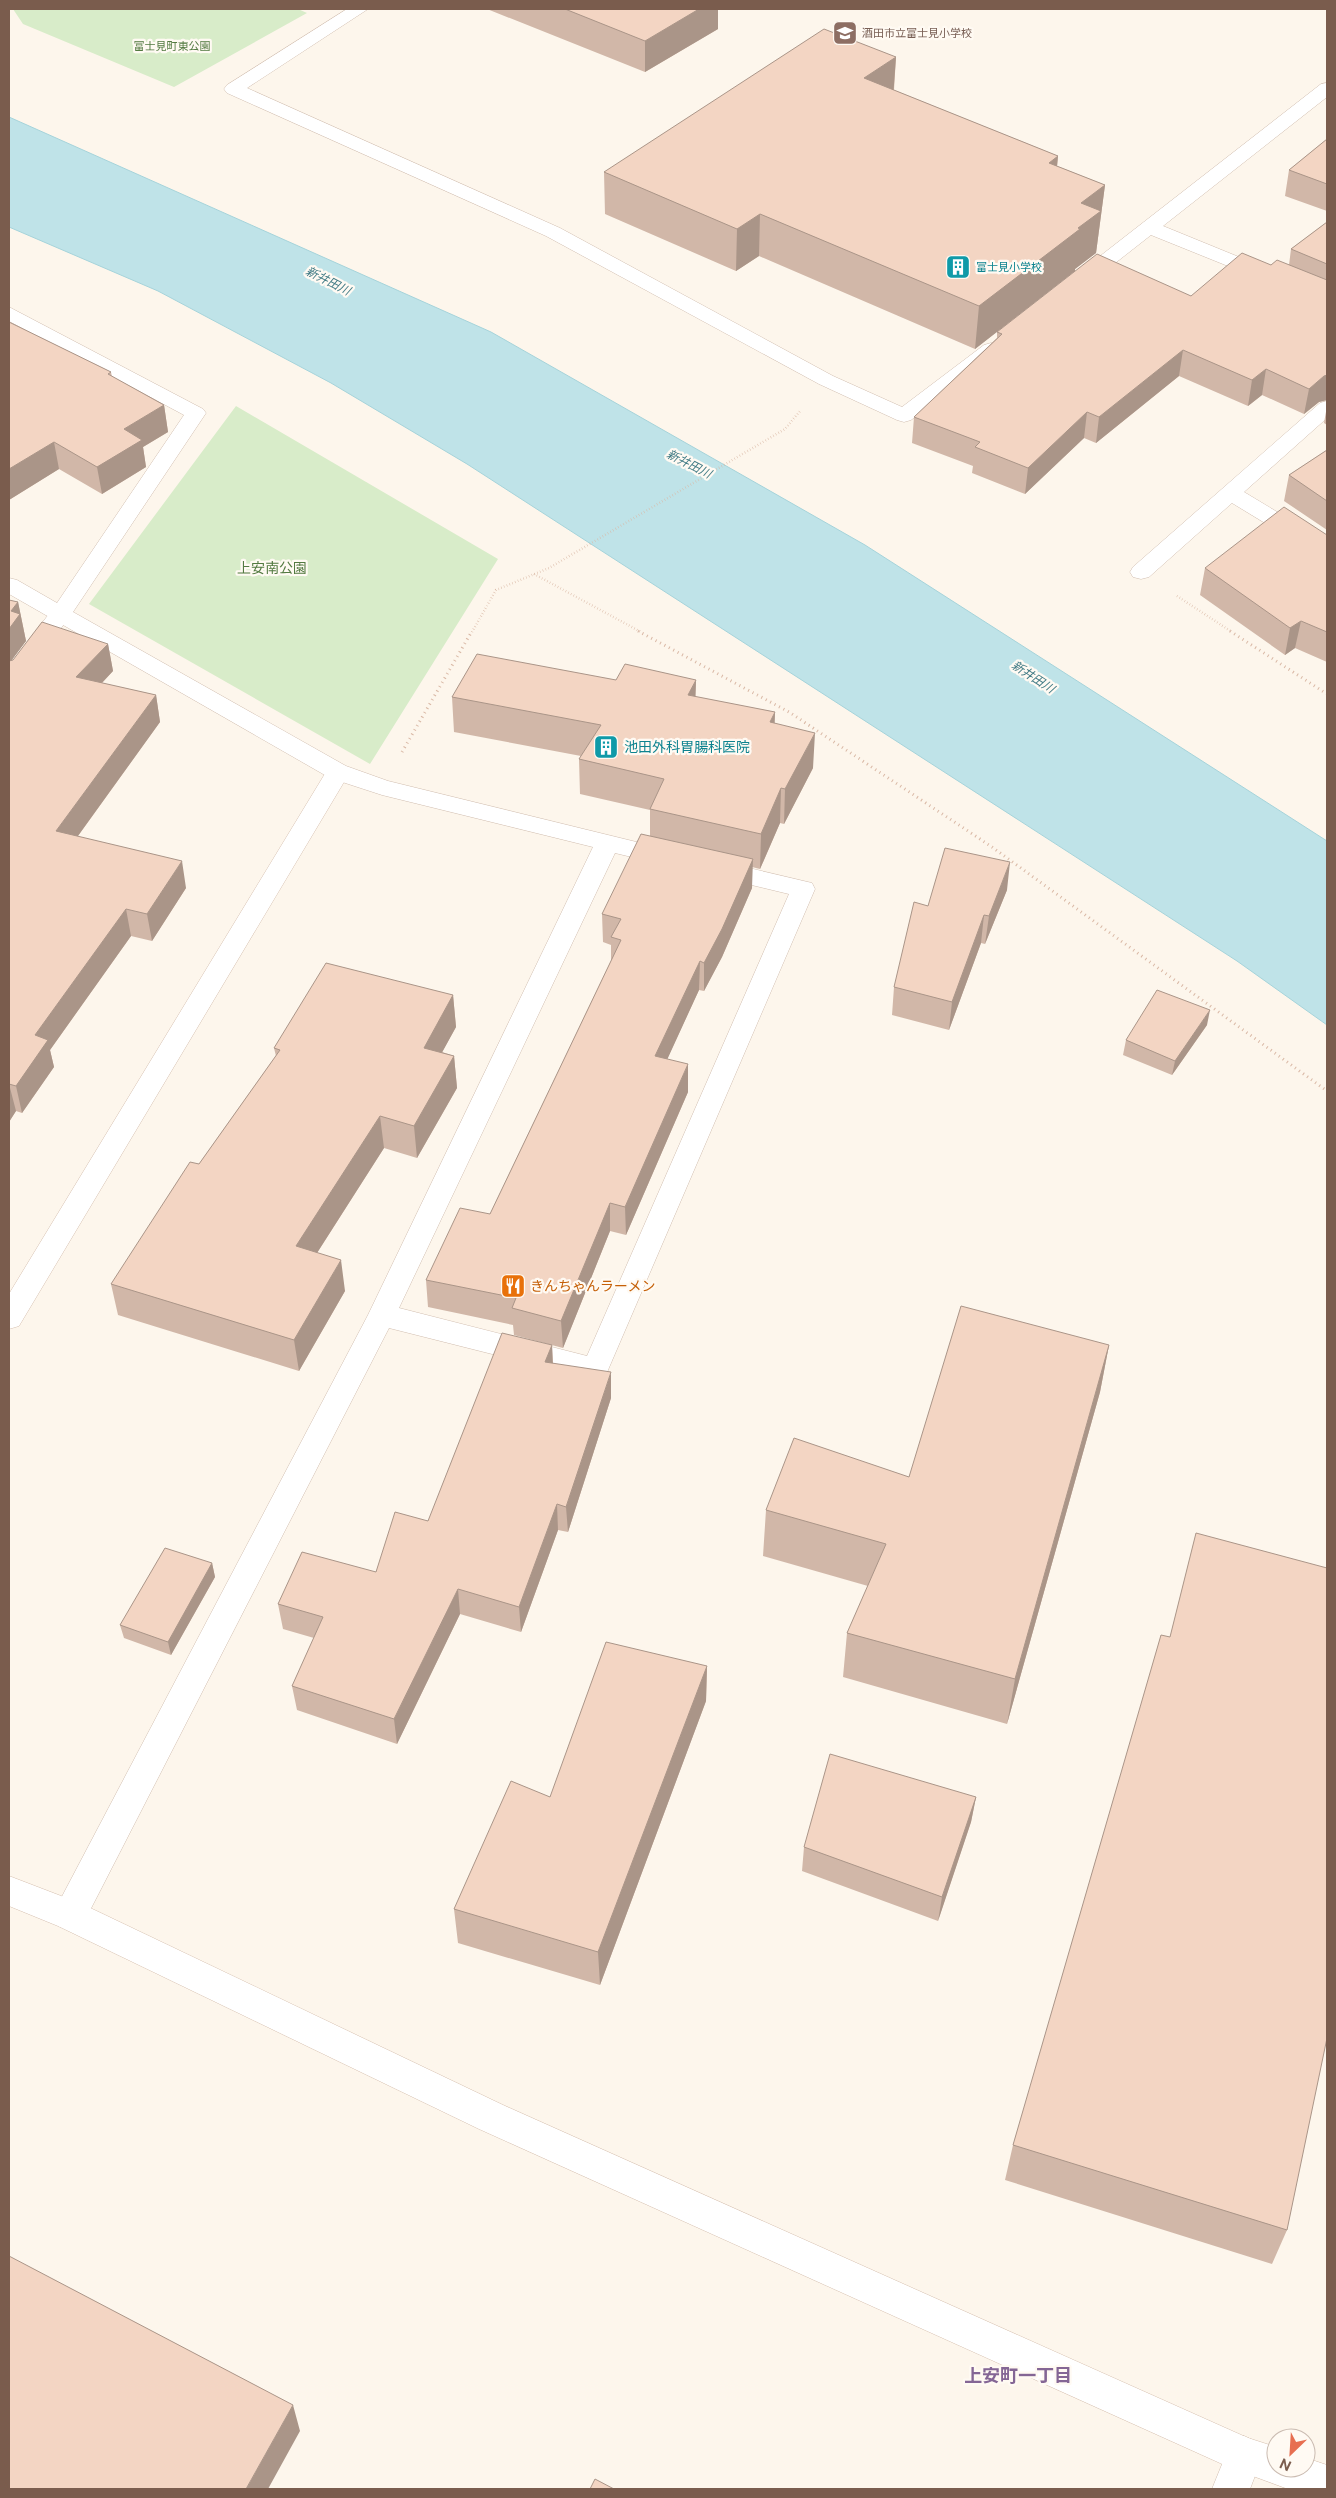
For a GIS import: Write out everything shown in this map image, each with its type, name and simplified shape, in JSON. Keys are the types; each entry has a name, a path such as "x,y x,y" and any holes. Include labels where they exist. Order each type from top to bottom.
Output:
{"street":[{"path":"352,10 233,89 553,232 826,380 904,416 1003,340"},
{"path":"1065,292 1327,88"},
{"path":"1149,227 1327,300"},
{"path":"9,313 196,413 60,615 9,681"},
{"path":"1141,572 1327,407"},
{"path":"1230,493 1327,551"},
{"path":"9,586 338,772 382,787 607,844 803,889 596,1368 382,1315"},
{"path":"9,1318 338,772"},
{"path":"70,1915 382,1315 607,844"},
{"path":"9,1891 70,1915 491,2117 1260,2461 1231,2489"},
{"path":"1309,2478 1327,2484"}],"path":[{"path":"382,787 496,590 548,568 785,428"},
{"path":"1141,572 1327,694"},
{"path":"534,574 789,712 992,847 1327,1091"}],"green space":[{"name":"富士見町東公園","path":"13,9 298,9 307,13 174,87 23,24"},
{"name":"上安南公園","path":"236,406 498,559 370,764 89,604"}],"water":[{"name":"新井田川","path":"9,117 491,332 865,545 1327,841 1327,1025 1237,961 467,464 331,383 158,291 9,227"}],"building":[{"path":"565,9 699,9 645,41"},
{"path":"824,29 896,57 864,78 1058,156 1049,163 1105,185 1081,203 1101,211 979,306 760,214 737,229 604,172"},
{"path":"1327,139 1327,184 1289,170"},
{"path":"1327,222 1327,264 1291,249"},
{"path":"1242,253 1271,265 1277,260 1327,280 1327,375 1309,389 1266,369 1252,380 1183,350 1099,417 1087,412 1028,468 975,447 980,442 914,417 1002,334 997,332 1097,254 1191,296"},
{"path":"9,322 111,372 108,374 164,405 124,429 142,440 97,467 54,442 9,469"},
{"path":"1327,450 1327,501 1289,475"},
{"path":"1284,507 1327,535 1327,632 1301,621 1290,628 1205,568"},
{"path":"9,600 18,602 11,611 20,614 9,629"},
{"path":"42,622 108,644 76,677 156,695 56,831 182,861 147,914 126,909 35,1035 48,1040 16,1086 9,1084 9,661 13,660"},
{"path":"477,654 616,680 625,664 696,680 688,695 775,712 770,722 815,733 785,789 781,788 761,834 650,809 664,779 579,759 601,725 452,697"},
{"path":"641,834 753,859 722,929 704,963 700,961 655,1056 688,1064 625,1207 610,1203 561,1321 512,1308 516,1298 426,1280 460,1208 490,1214 621,940 611,937 621,919 602,914"},
{"path":"945,848 1010,862 989,916 984,915 952,1002 894,987 914,902 928,906"},
{"path":"326,963 453,995 424,1048 454,1056 414,1126 380,1116 296,1246 341,1260 294,1340 111,1284 190,1162 199,1164 280,1050 274,1048"},
{"path":"1157,990 1210,1010 1175,1061 1126,1040"},
{"path":"961,1306 1109,1345 1015,1679 847,1633 886,1544 766,1510 794,1438 909,1477"},
{"path":"502,1333 552,1345 545,1362 611,1372 566,1507 557,1504 519,1607 458,1589 394,1719 292,1686 323,1617 278,1604 302,1552 376,1572 395,1512 428,1521"},
{"path":"1196,1533 1327,1568 1327,2038 1287,2230 1013,2145 1161,1635 1170,1637"},
{"path":"165,1548 212,1563 168,1642 120,1625"},
{"path":"606,1642 707,1666 598,1952 454,1909 511,1781 550,1797"},
{"path":"830,1754 976,1797 942,1897 804,1847"},
{"path":"9,2256 293,2405 246,2489 9,2489"},
{"path":"595,2479 614,2489 590,2489"}],"place":[{"name":"酒田市立富士見小学校","path":"845,33"},
{"name":"富士見小学校","path":"958,267"},
{"name":"池田外科胃腸科医院","path":"606,747"},
{"name":"きんちゃんラーメン","path":"513,1286"}],"district":[{"name":"上安町一丁目","path":"1018,2376"}]}
